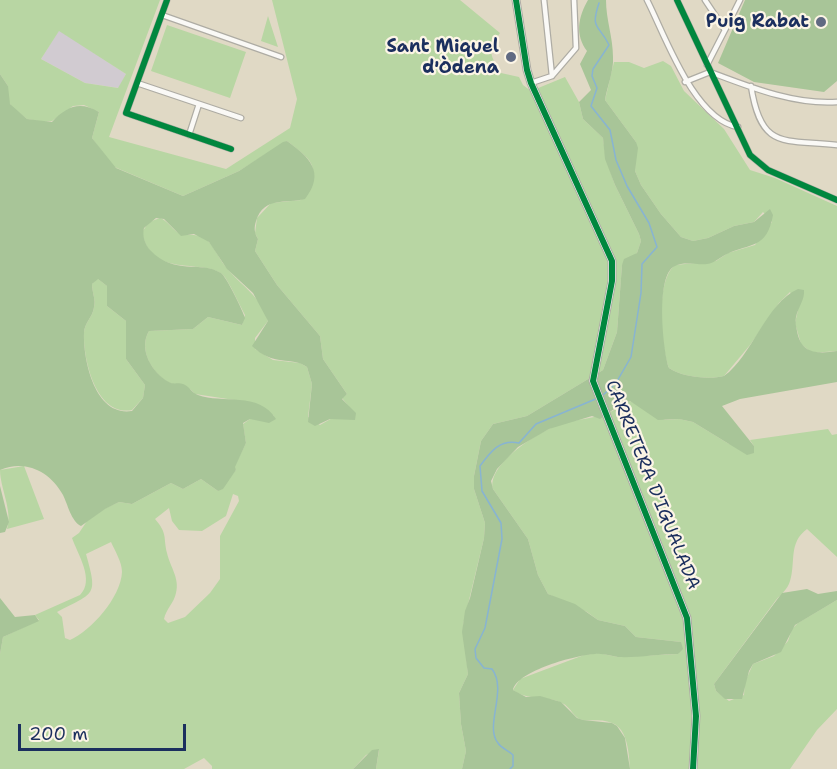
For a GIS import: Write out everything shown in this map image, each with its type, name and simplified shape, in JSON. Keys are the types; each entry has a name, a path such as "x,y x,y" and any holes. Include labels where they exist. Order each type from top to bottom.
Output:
{"street":[{"path":"167,0 126,113 231,149"},
{"path":"544,0 552,76"},
{"path":"647,0 685,82 728,125 738,127"},
{"path":"677,0 750,155 768,170 837,200"},
{"path":"705,0 725,30"},
{"path":"707,65 740,0"},
{"name":"CARRETERA D'IGUALADA","path":"514,1 526,70 612,261 612,281 593,373 598,398 687,618 696,716 693,769"},
{"path":"531,83 552,76 576,48 572,1"},
{"path":"162,15 281,57"},
{"path":"685,82 710,72 800,100 837,102"},
{"path":"137,82 241,118"},
{"path":"751,86 758,120 775,137 790,142 837,145"},
{"path":"189,135 199,104"}],"shaded area":[{"path":"59,30 126,74 119,88 85,83 41,59"}],"green space":[{"path":"0,0 160,0 109,137 226,169 290,128 297,99 272,0 460,0 500,33 493,44 491,53 501,73 519,77 523,85 531,91 565,77 579,102 583,119 603,138 606,159 615,185 641,241 637,253 622,265 617,332 603,370 527,416 493,424 481,441 474,476 474,489 485,523 484,538 463,625 468,674 459,693 466,751 462,769 376,769 379,750 366,755 353,769 212,769 204,758 184,769 0,769 0,654 3,637 39,620 35,615 80,595 84,589 86,575 72,538 79,533 87,521 104,509 119,502 132,504 171,483 183,489 201,479 218,491 236,470 234,467 246,443 243,424 250,419 274,416 254,403 195,394 186,387 163,379 153,367 145,345 149,331 193,329 208,317 242,325 245,315 222,274 202,267 166,262 155,256 147,247 142,232 149,222 160,218 181,234 204,238 211,244 232,274 256,298 268,321 255,338 255,349 273,360 300,363 307,367 312,384 308,417 320,425 350,408 342,398 347,394 323,359 320,336 277,285 255,251 258,239 255,233 257,218 271,203 301,200 307,189 313,173 310,161 305,155 287,141 239,171 183,196 112,166 92,138 99,112 84,105 73,106 52,121 27,119 8,101 8,86 0,74","holes":["59,31 126,74 118,88 85,83 41,59","233,494 238,496 239,501 220,536 220,579 210,593 185,617 168,623 164,619 175,597 177,582 167,553 163,532 155,519 169,508 172,521 179,530 202,531 226,516","111,542 121,564 122,572 116,592 104,612 87,629 70,640 65,638 62,617 57,612 79,601 90,592 92,578 86,554"]},
{"path":"588,0 606,0 613,62 605,100 636,142 638,148 635,171 641,185 661,214 681,237 693,241 708,238 734,226 754,222 770,209 773,215 767,234 756,243 710,263 686,263 675,266 669,272 665,283 662,314 669,368 681,374 696,377 724,376 743,356 777,306 798,289 804,290 796,319 799,339 811,351 837,351 837,382 740,399 722,406 754,446 754,453 747,455 693,422 679,419 658,420 630,401 621,404 600,419 592,416 549,429 518,447 497,469 491,481 493,489 528,539 538,575 548,594 575,604 598,620 625,626 636,637 681,642 683,649 678,654 618,657 598,654 575,657 548,665 525,676 513,690 526,697 540,696 561,702 577,718 612,723 617,726 625,738 630,769 462,769 466,751 459,693 468,674 462,632 465,611 484,538 485,523 474,489 474,476 481,441 493,424 527,416 603,370 617,332 622,265 624,259 637,253 641,241 605,159 603,138 583,119 579,102 591,90 580,64 587,51 581,39 579,26"},
{"path":"745,0 837,0 837,81 824,92 754,82 718,63"},
{"path":"268,16 278,47 261,41"},
{"path":"167,25 246,52 230,98 151,71"},
{"path":"663,61 671,66 684,91 724,129 750,170 775,178 837,206 837,351 812,353 801,344 795,323 798,310 790,292 779,303 750,345 724,376 696,377 681,374 669,368 662,330 662,299 669,273 675,265 716,261 728,253 755,245 772,222 763,212 754,222 734,226 708,238 693,241 681,237 661,214 641,185 635,171 636,142 605,100 614,62 629,62 644,68"},
{"path":"0,74 8,86 10,104 27,119 52,122 68,109 80,106 99,112 92,138 116,168 183,196 239,171 283,142 287,141 302,153 308,159 314,173 311,189 305,199 276,202 264,208 255,223 258,239 255,251 277,285 320,336 323,359 347,394 342,399 356,413 355,420 330,419 315,426 308,422 312,384 307,367 295,362 267,357 252,346 268,321 253,293 227,269 209,242 194,234 181,236 164,219 156,218 144,228 144,240 150,250 169,263 213,269 221,273 238,301 245,318 242,325 208,317 193,329 149,331 145,345 152,367 169,382 183,384 198,395 250,401 269,410 276,419 269,423 250,419 243,423 246,443 235,467 236,470 223,489 218,491 201,479 183,489 171,483 132,504 119,502 81,526 72,517 58,487 44,474 36,469 19,466 0,470","holes":["98,279 107,286 107,306 126,321 126,359 145,385 143,398 132,411 119,410 109,405 100,396 89,371 86,357 84,329 92,314 94,304 92,284"]},
{"path":"97,278 107,286 107,306 126,321 126,359 145,385 143,398 132,410 120,410 109,405 101,396 89,371 84,333 93,311 95,302 92,284"},
{"path":"630,401 665,420 679,419 693,422 729,444 754,446 750,440 828,429 832,435 837,434 837,557 807,529 801,534 795,547 792,574 788,586 714,684 716,691 729,701 744,695 745,682 753,664 774,656 788,641 792,629 798,623 837,600 837,709 817,730 790,769 630,769 627,743 617,726 605,721 580,719 562,703 524,696 513,690 520,679 584,655 598,653 618,657 678,654 681,642 636,637 625,626 598,620 587,612 548,594 538,575 528,539 493,489 493,479 498,469 506,459 528,441 561,424 613,411"},
{"path":"24,466 44,519 7,529 8,515 0,470"},
{"path":"0,486 9,522 5,532 0,533"},
{"path":"807,589 818,594 837,591 837,600 795,625 781,652 753,664 742,699 725,699 716,691 714,684 782,593"},
{"path":"0,598 15,617 35,615 39,621 3,637 0,654"},
{"path":"379,749 376,769 353,769 372,750"}],"waterway":[{"path":"599,3 596,23 609,45 593,69 592,76 597,88 591,106 610,130 616,160 627,186 649,223 657,247 642,264 641,293 631,357 616,383 602,396"},
{"path":"510,769 513,766 513,755 499,745 494,736 498,687 496,678 492,669 484,668 476,658 475,649 485,628 502,539 501,523 482,491 480,466 496,447 506,443 519,443 536,424 598,398"}],"cycle path":[{"path":"167,0 126,113 231,149"},
{"path":"516,0 531,83 612,261 612,281 593,381 687,618 696,716 693,769"},
{"path":"677,0 750,155 768,170 837,200"}],"place":[{"name":"Puig Rabat","path":"821,22"},
{"name":"Sant Miquel d'Òdena","path":"511,57"}]}
